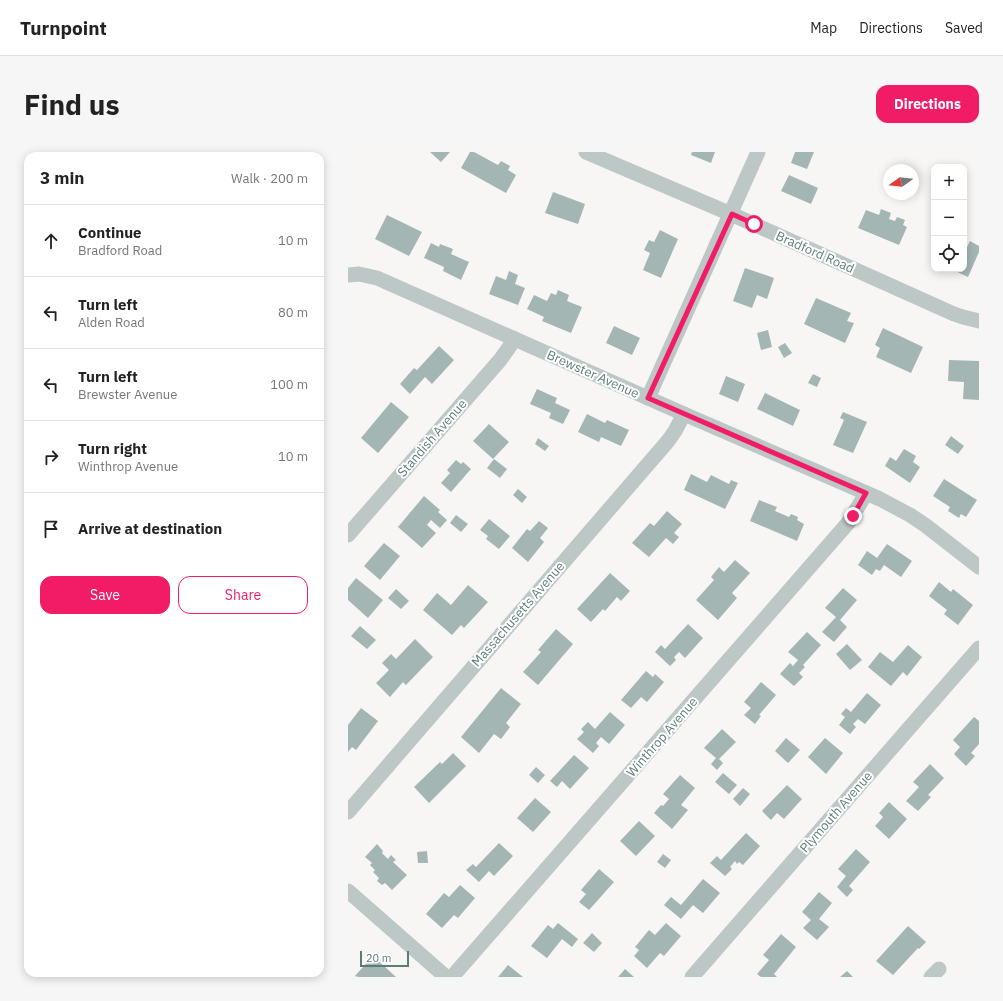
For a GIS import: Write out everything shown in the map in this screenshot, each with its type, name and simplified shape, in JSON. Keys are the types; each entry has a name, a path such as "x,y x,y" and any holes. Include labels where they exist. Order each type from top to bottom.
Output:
{"street":[{"name":"Bradford Road","path":"586,152 732,214 954,314 979,320"},
{"path":"648,398 732,214 758,152"},
{"name":"Brewster Avenue","path":"348,274 359,274 377,278 880,499 926,525 979,567"},
{"name":"Standish Avenue","path":"348,535 500,360 510,346 513,338"},
{"name":"Massachusetts Avenue","path":"348,812 668,441 684,414"},
{"name":"Winthrop Avenue","path":"452,977 848,523 866,493"},
{"name":"Plymouth Avenue","path":"692,977 979,648"},
{"path":"348,891 446,977"}],"building":[{"path":"430,152 450,152 441,162"},
{"path":"470,152 474,152 498,165 501,161 510,166 508,170 516,175 506,193 461,168"},
{"path":"692,152 715,152 711,163 691,155"},
{"path":"795,152 814,152 807,169 791,163"},
{"path":"789,175 818,188 811,204 781,191"},
{"path":"553,192 585,204 578,224 545,213"},
{"path":"881,209 891,213 889,219 895,221 897,217 905,220 903,225 907,227 899,245 858,228 866,210 879,215"},
{"path":"387,215 422,232 409,256 375,239"},
{"path":"660,230 678,239 661,278 643,270 650,253 644,250 649,240 654,242"},
{"path":"970,241 979,246 979,252 968,277 957,272 967,272 967,247"},
{"path":"431,243 439,247 440,244 453,249 451,254 469,262 461,280 443,271 444,267 424,258"},
{"path":"745,268 774,278 767,299 757,295 752,308 733,301"},
{"path":"509,271 518,275 515,284 525,288 518,305 489,294 496,276 506,280"},
{"path":"558,290 569,295 567,301 582,307 571,333 542,321 544,317 527,309 534,295 547,301 551,293 556,295"},
{"path":"816,298 851,313 847,321 854,323 845,343 804,324"},
{"path":"614,326 640,338 632,355 606,343"},
{"path":"883,328 923,347 911,373 876,357 880,348 875,345"},
{"path":"768,330 772,347 761,350 757,333"},
{"path":"785,343 792,353 784,358 778,347"},
{"path":"439,346 454,360 432,384 425,377 410,394 400,384 414,368 417,370"},
{"path":"949,360 979,361 979,400 963,399 964,382 948,381"},
{"path":"813,374 821,378 817,387 808,383"},
{"path":"726,376 745,384 738,402 719,394"},
{"path":"537,389 557,398 555,403 570,410 563,424 549,418 551,413 530,404"},
{"path":"765,393 800,410 793,426 757,409"},
{"path":"391,402 409,417 378,453 361,438"},
{"path":"843,412 867,422 853,453 833,445 844,420 840,418"},
{"path":"587,414 605,423 607,420 629,430 621,446 601,437 599,442 578,432"},
{"path":"489,424 509,442 493,459 473,441"},
{"path":"951,436 964,446 958,454 945,445"},
{"path":"538,438 549,446 545,451 535,444"},
{"path":"904,449 916,456 913,462 920,467 910,483 885,466 890,457 896,461"},
{"path":"494,459 507,469 500,478 487,468"},
{"path":"456,460 461,464 463,462 471,469 451,492 441,483 450,473 447,470"},
{"path":"691,474 707,482 711,475 729,484 731,480 738,483 725,509 684,490"},
{"path":"944,479 977,500 966,517 961,514 959,518 948,511 950,507 933,496"},
{"path":"518,489 527,497 522,503 513,495"},
{"path":"424,496 440,510 438,512 447,520 440,528 431,520 427,525 436,533 422,548 398,527"},
{"path":"759,500 777,507 775,511 789,517 791,514 798,517 797,520 804,524 797,541 750,521"},
{"path":"667,511 682,524 674,533 679,537 673,544 666,538 649,557 632,543 650,523 654,526"},
{"path":"456,515 468,524 461,532 450,523"},
{"path":"489,519 510,536 499,549 486,539 488,536 480,530"},
{"path":"539,521 548,528 540,538 544,542 528,562 512,548 527,529 530,531"},
{"path":"384,543 400,556 380,580 364,566"},
{"path":"887,544 912,561 901,577 884,565 880,571 876,569 872,575 858,565 867,551 877,558"},
{"path":"735,560 750,573 732,593 737,598 718,620 696,600 714,580 711,577 719,567 724,572"},
{"path":"610,573 630,591 621,601 617,597 605,611 603,609 591,622 577,609"},
{"path":"356,578 383,600 368,618 348,600 348,588"},
{"path":"939,582 951,592 953,589 973,605 958,625 944,614 947,610 929,596"},
{"path":"468,585 488,602 464,628 461,625 452,635 423,610 437,593 451,605"},
{"path":"843,588 857,600 840,620 847,627 834,642 822,632 836,617 825,608"},
{"path":"396,589 409,601 401,609 388,598"},
{"path":"688,624 703,638 685,658 679,652 674,657 676,660 670,666 655,652 661,645 665,649"},
{"path":"360,626 376,640 367,649 351,636"},
{"path":"556,629 573,644 538,685 523,672 541,652 538,650"},
{"path":"807,632 821,645 803,665 805,667 799,673 803,677 794,686 780,674 790,663 793,666 798,660 788,652"},
{"path":"415,639 433,657 406,685 403,682 390,697 376,683 389,670 382,663 391,654 396,659"},
{"path":"847,644 862,660 850,670 836,654"},
{"path":"908,645 922,657 907,676 903,672 891,686 868,667 880,652 893,662"},
{"path":"646,671 653,677 655,674 664,682 647,702 641,697 631,708 621,700"},
{"path":"761,682 776,695 759,715 761,716 755,724 744,715 751,708 744,702"},
{"path":"501,688 521,704 506,723 510,727 501,739 494,734 479,753 461,737"},
{"path":"867,693 881,705 865,724 858,719 853,724 856,727 850,734 839,725 845,717 841,714 846,708 851,712"},
{"path":"361,708 378,721 356,750 352,747 348,752 348,725"},
{"path":"610,712 625,725 609,744 601,737 596,743 599,746 593,753 577,739 584,732 581,729 588,722 595,729"},
{"path":"974,717 979,721 979,744 971,753 975,756 966,766 954,754 960,747 953,740"},
{"path":"722,729 736,742 719,759 723,763 717,770 711,764 716,758 704,748"},
{"path":"786,738 800,750 788,763 775,751"},
{"path":"825,738 843,753 826,774 808,757"},
{"path":"453,753 466,766 429,803 414,787 440,762 442,764"},
{"path":"574,755 589,768 570,789 562,781 557,787 550,781"},
{"path":"930,764 944,778 928,795 931,797 918,811 906,801 919,787 913,782"},
{"path":"536,767 545,775 538,783 529,775"},
{"path":"723,773 737,785 729,794 715,782"},
{"path":"680,775 695,788 681,805 688,810 672,829 654,813 669,799 663,794"},
{"path":"787,785 802,799 784,819 777,813 771,820 762,811"},
{"path":"743,788 750,794 740,806 733,799"},
{"path":"535,798 551,812 533,832 517,818"},
{"path":"889,802 907,819 889,839 875,826 883,817 879,813"},
{"path":"639,821 655,836 636,856 620,841"},
{"path":"746,833 760,846 743,865 739,862 737,864 735,861 730,867 732,869 725,876 710,863 717,856 721,860"},
{"path":"499,843 513,856 494,876 489,871 479,882 466,870 473,864 476,867"},
{"path":"377,844 383,851 382,853 388,859 391,855 396,860 393,862 407,875 392,890 385,883 382,885 377,881 379,878 373,872 375,870 370,865 372,863 365,857"},
{"path":"856,849 870,862 849,886 853,890 847,897 837,887 846,876 838,869"},
{"path":"427,851 428,863 418,863 417,852"},
{"path":"663,854 671,860 665,868 657,862"},
{"path":"599,869 614,882 589,910 579,902 586,894 581,890"},
{"path":"703,879 720,893 703,913 693,905 681,919 664,905 671,897 681,905"},
{"path":"460,885 475,898 458,918 454,915 442,928 426,914 444,893 449,897"},
{"path":"819,892 832,903 819,919 829,927 817,940 803,928 811,920 802,912"},
{"path":"558,923 578,939 572,947 562,939 547,958 531,946 548,925 553,929"},
{"path":"666,923 681,936 664,956 660,953 647,968 634,956 639,950 635,947 649,930 655,935"},
{"path":"908,926 926,942 919,949 918,948 893,975 876,961"},
{"path":"592,933 602,943 594,952 583,943"},
{"path":"781,934 796,947 774,974 777,977 761,977 757,974 769,960 763,955"},
{"path":"373,956 396,977 354,977"},
{"path":"508,965 523,977 498,977"},
{"path":"625,969 634,977 618,977"},
{"path":"847,971 853,977 840,977"}],"route":[{"path":"754,224 732,214 648,398 866,493 853,516"}]}
